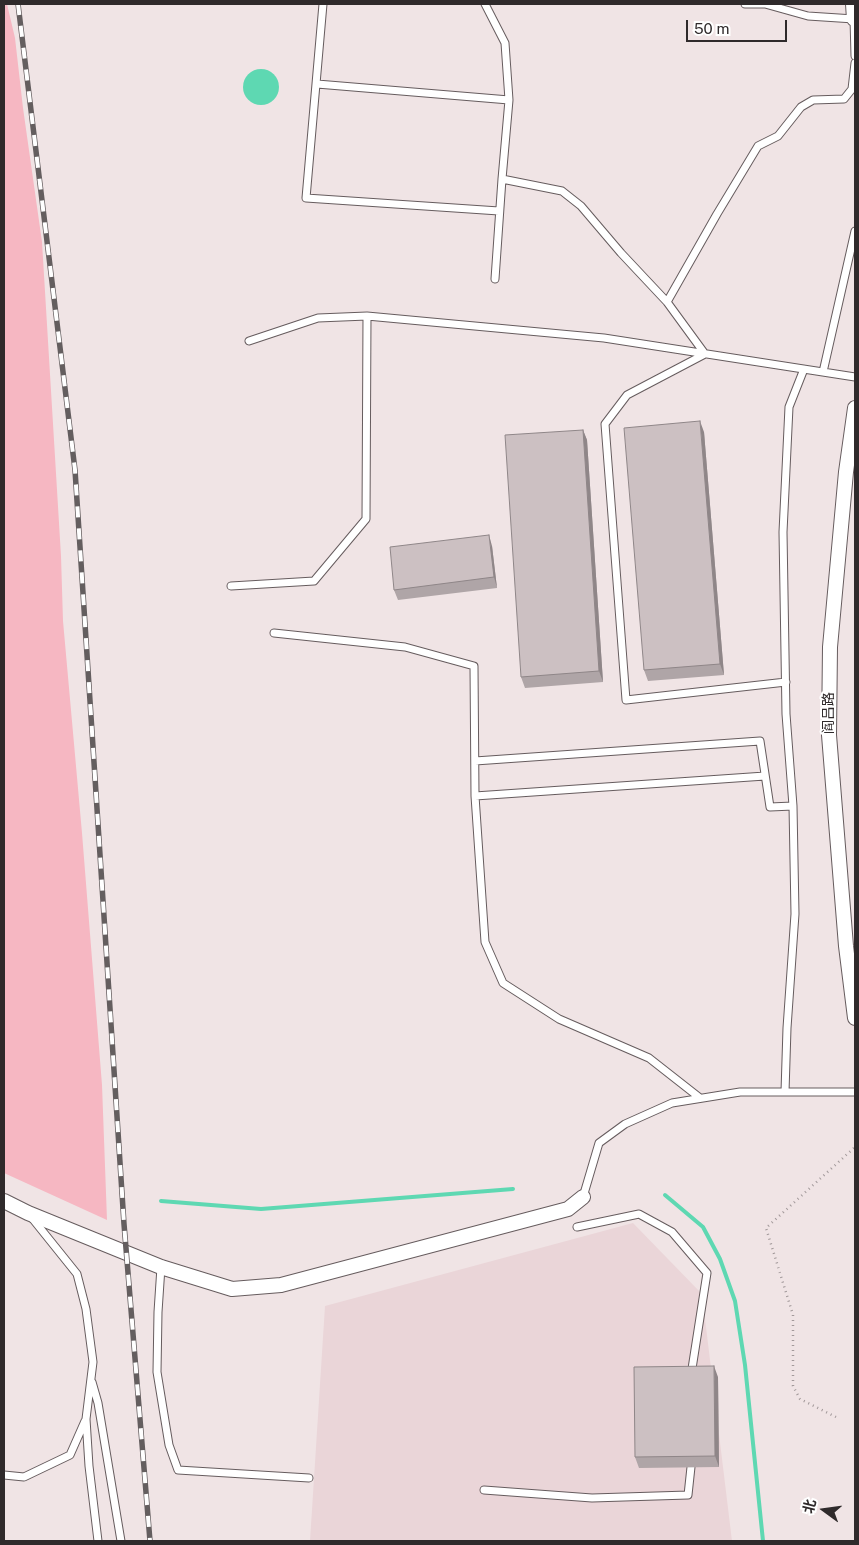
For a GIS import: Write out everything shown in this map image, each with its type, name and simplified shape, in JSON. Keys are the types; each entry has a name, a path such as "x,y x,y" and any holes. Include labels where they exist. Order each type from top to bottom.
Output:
{"street":[{"path":"853,4 854,19"},
{"name":"阎吕路","path":"855,408 846,472 830,646 829,735 851,946 855,1018"},
{"path":"4,1201 28,1213 161,1267 232,1288 281,1285 568,1209 582,1197"}],"lane":[{"path":"323,4 306,198 500,211"},
{"path":"485,4 505,43 509,100 495,279"},
{"path":"745,4 765,4 808,16 854,19 855,56"},
{"path":"667,302 758,146 778,136 801,106 813,100 844,99 852,89 855,63"},
{"path":"317,84 509,100"},
{"path":"502,179 562,191 581,206 621,253 667,302 705,354"},
{"path":"823,372 855,232"},
{"path":"249,341 318,318 367,316 604,338 855,377"},
{"path":"230,586 314,581 366,518 367,316"},
{"path":"705,354 628,395 605,424 626,700 786,682"},
{"path":"785,1092 787,1028 795,914 793,806 786,682 783,532 789,407 804,369"},
{"path":"274,633 405,648 474,666 475,796 485,942 503,983 559,1019 649,1058 700,1098"},
{"path":"475,761 760,741 770,807 793,806"},
{"path":"475,796 765,776"},
{"path":"582,1197 599,1143 625,1124 672,1103 740,1092 855,1092"},
{"path":"28,1213 77,1274 86,1309 93,1362 86,1419 89,1466 98,1541"},
{"path":"577,1227 639,1214 672,1232 707,1273 691,1377"},
{"path":"161,1267 157,1372 169,1445 178,1470 310,1478"},
{"path":"91,1380 98,1403 121,1541"},
{"path":"4,1475 24,1477 70,1455 86,1419"},
{"path":"484,1490 592,1498 688,1495 691,1467"}],"path":[{"path":"836,1417 800,1399 794,1386 793,1315 766,1228 855,1148"}],"shaded area":[{"path":"4,4 7,4 15,38 42,242 61,556 63,621 102,1085 107,1220 4,1173"},
{"path":"261,69 273,75 279,87 273,99 261,105 249,99 243,87 249,75"},
{"path":"633,1223 702,1294 732,1541 310,1541 325,1306"}],"building":[{"path":"700,421 720,664 644,670 624,428"},
{"path":"583,430 599,671 521,677 505,435"},
{"path":"489,535 494,577 394,590 390,547"},
{"path":"714,1366 715,1456 635,1457 634,1367"}],"waterway":[{"path":"161,1201 261,1209 513,1189"},
{"path":"665,1195 703,1227 720,1259 735,1301 745,1365 763,1541"}],"railway":[{"path":"18,4 75,470 124,1224 150,1541"}]}
